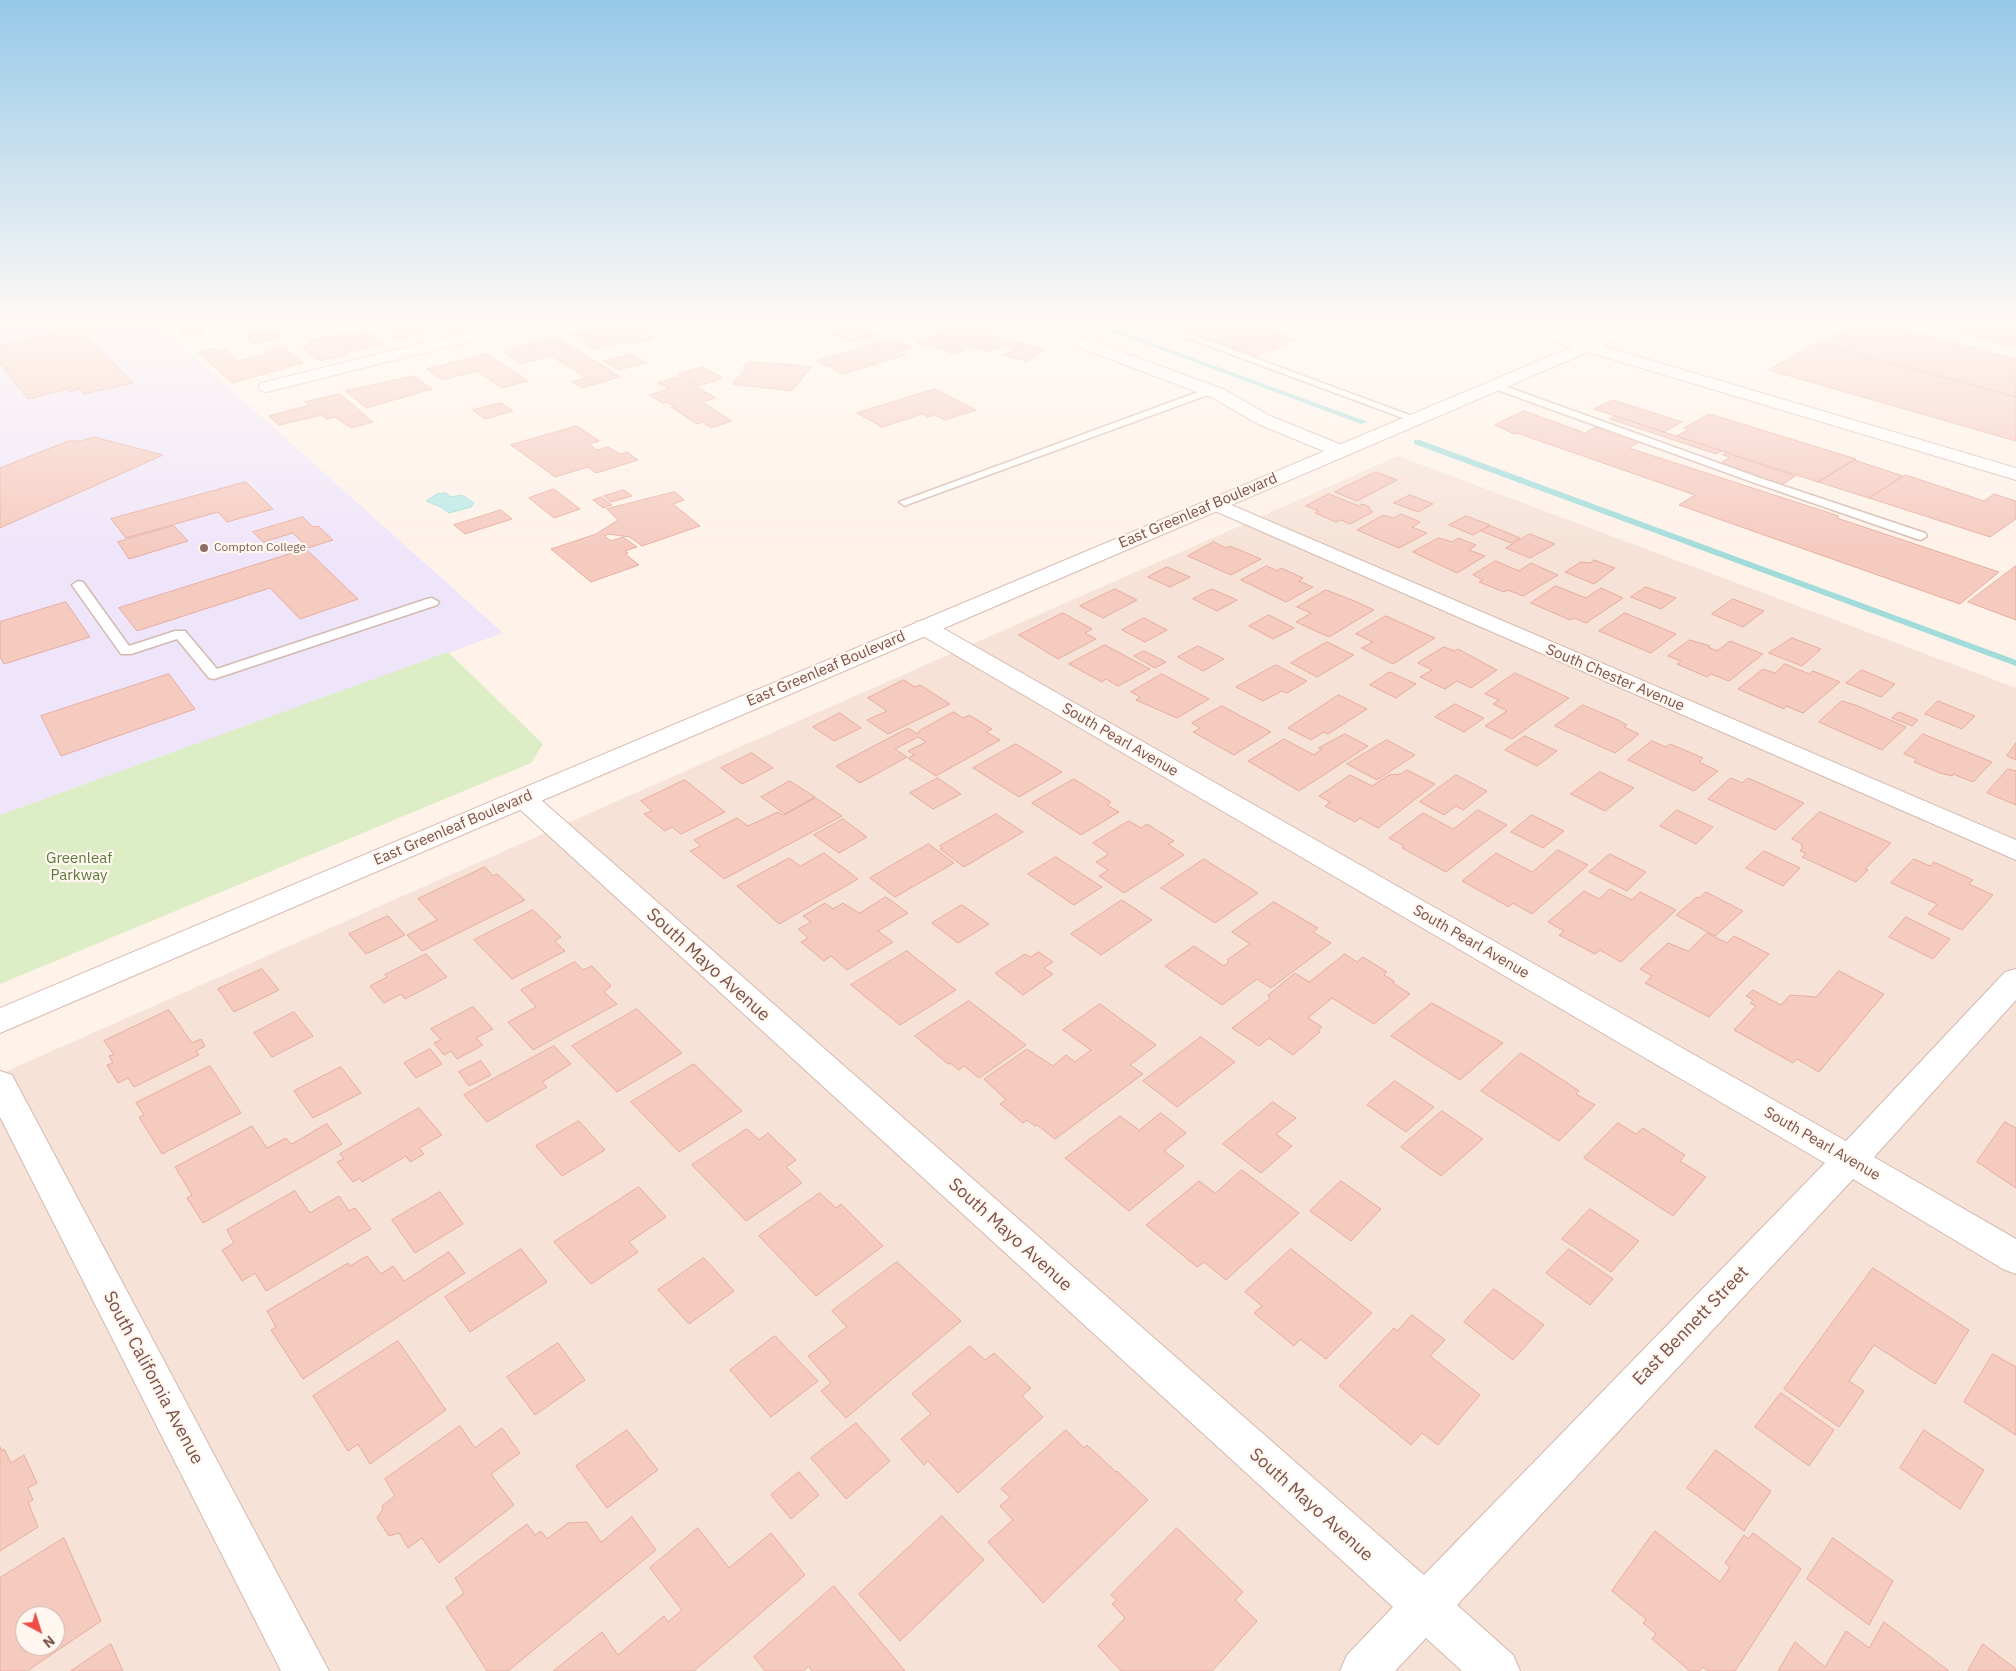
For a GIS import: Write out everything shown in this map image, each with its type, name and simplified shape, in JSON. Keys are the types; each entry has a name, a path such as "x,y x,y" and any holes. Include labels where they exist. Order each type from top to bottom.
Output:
{"street":[{"path":"1220,397 1264,420 1340,451"},
{"name":"East Greenleaf Boulevard","path":"0,1020 1469,397"},
{"path":"1755,397 2016,474"},
{"name":"South Chester Avenue","path":"1214,504 2016,852"},
{"name":"South Pearl Avenue","path":"924,628 1850,1160 2016,1258"},
{"name":"South Mayo Avenue","path":"522,798 1497,1671"},
{"name":"East Bennett Street","path":"1363,1671 1850,1160 2016,980"},
{"name":"South California Avenue","path":"0,1084 306,1671"}],"lane":[{"path":"905,502 1193,397"},
{"path":"1355,397 1415,419"},
{"path":"1526,397 1759,481 1921,536"},
{"path":"78,585 126,651 180,634 214,675 432,602"}],"shaded area":[{"name":"Compton College","path":"0,397 239,397 503,633 0,815"},
{"path":"1398,456 2016,688 2016,1671 0,1671 0,1074"}],"green space":[{"name":"Greenleaf Parkway","path":"448,652 543,744 531,763 0,984 0,815"}],"water":[{"path":"446,493 451,497 462,495 474,503 471,507 449,513 441,507 426,501 437,494"}],"building":[{"path":"327,397 344,397 373,422 351,428 335,417 326,419 322,415 279,425 269,416 310,405 306,402"},
{"path":"353,397 404,397 366,408"},
{"path":"652,397 714,397 716,398 702,402 732,421 711,428 702,422 697,424 671,407 674,406 667,402 663,403"},
{"path":"909,397 951,397 976,410 945,420 935,415 928,417 923,414 882,427 857,413"},
{"path":"1863,397 2016,397 2016,441"},
{"path":"1613,400 1682,422 1664,432 1594,409"},
{"path":"501,403 513,411 485,419 473,410"},
{"path":"1524,411 1585,433 1597,426 1641,441 1629,448 1839,516 1837,518 1999,572 1960,604 1679,505 1695,495 1517,433 1514,434 1495,425"},
{"path":"1710,414 1856,459 1818,482 1676,436 1688,430 1684,428"},
{"path":"1616,416 1722,451 1716,454 1610,419"},
{"path":"577,426 599,441 589,444 597,450 608,447 620,454 627,452 638,460 596,473 588,467 555,477 511,445"},
{"path":"94,437 163,455 0,528 0,468 68,441 81,441"},
{"path":"1726,452 1795,476 1782,485 1744,472 1721,463 1730,457 1723,455"},
{"path":"1854,460 1903,476 1869,498 1818,482"},
{"path":"1376,472 1397,480 1357,501 1335,492"},
{"path":"1906,475 1984,501 1994,494 2016,501 2016,519 1990,537 1869,498"},
{"path":"246,482 273,509 227,522 218,512 126,538 111,519"},
{"path":"554,489 580,509 554,518 529,498"},
{"path":"624,490 632,496 611,502 604,496"},
{"path":"675,492 684,500 673,504 700,526 642,546 630,537 608,534 604,536 611,541 623,537 637,547 625,551 628,553 625,554 639,565 591,582 551,549 596,534 618,520 607,509"},
{"path":"1329,494 1359,506 1362,504 1370,507 1369,510 1373,512 1350,524 1341,520 1336,522 1315,513 1319,511 1306,506"},
{"path":"1410,495 1433,504 1418,512 1394,503"},
{"path":"602,497 612,505 603,508 593,500"},
{"path":"501,510 512,519 465,534 454,525"},
{"path":"1401,514 1420,522 1412,527 1427,533 1399,548 1357,530 1383,515 1393,518"},
{"path":"1466,516 1490,525 1473,535 1449,525"},
{"path":"303,517 313,527 318,526 333,540 308,548 293,533 263,542 253,532"},
{"path":"174,526 188,541 129,559 118,542"},
{"path":"1491,526 1520,538 1511,543 1481,531"},
{"path":"1530,534 1555,544 1530,558 1506,548"},
{"path":"1439,538 1452,542 1458,538 1476,545 1469,550 1485,556 1457,573 1413,552"},
{"path":"1214,542 1226,548 1230,546 1261,559 1231,575 1188,556"},
{"path":"306,549 358,599 300,619 270,588 137,631 119,608"},
{"path":"1594,560 1615,568 1594,584 1565,572 1581,562 1590,563"},
{"path":"1496,561 1519,571 1531,563 1558,575 1523,596 1508,590 1504,592 1479,582 1483,580 1473,575"},
{"path":"1267,566 1277,571 1281,568 1303,578 1299,581 1313,587 1286,602 1241,580"},
{"path":"2016,566 2016,620 1968,602"},
{"path":"1167,567 1190,577 1170,587 1148,577"},
{"path":"1556,586 1586,598 1601,588 1623,598 1586,623 1574,618 1570,620 1531,603"},
{"path":"1646,587 1676,598 1661,609 1631,597"},
{"path":"1115,589 1137,600 1103,618 1080,606"},
{"path":"1212,589 1237,600 1217,611 1193,599"},
{"path":"1326,590 1374,610 1329,637 1296,622 1311,613 1297,607"},
{"path":"1733,599 1764,611 1743,627 1712,614"},
{"path":"66,602 90,637 4,664 0,657 0,622"},
{"path":"1063,613 1092,629 1085,633 1096,639 1058,659 1019,635"},
{"path":"1625,613 1676,634 1651,653 1599,631"},
{"path":"1269,615 1294,628 1273,639 1249,626"},
{"path":"1386,616 1435,638 1393,664 1361,648 1373,642 1356,634"},
{"path":"1144,618 1167,630 1145,642 1122,630"},
{"path":"1792,638 1821,649 1802,666 1769,653"},
{"path":"1690,640 1710,646 1708,647 1717,651 1730,641 1763,654 1729,681 1711,674 1707,677 1677,664 1681,661 1668,656"},
{"path":"1327,642 1354,655 1317,677 1291,663"},
{"path":"1105,645 1150,669 1118,686 1106,679 1102,682 1069,664"},
{"path":"1198,646 1224,659 1203,671 1178,657"},
{"path":"1444,647 1455,651 1458,649 1497,670 1471,688 1457,681 1445,689 1420,677 1432,670 1418,663"},
{"path":"1144,651 1166,662 1155,668 1134,656"},
{"path":"1785,664 1809,674 1813,671 1840,682 1803,713 1786,706 1784,709 1738,689 1763,669 1775,673"},
{"path":"1276,665 1307,681 1287,693 1282,691 1263,701 1236,687"},
{"path":"1862,670 1895,684 1881,697 1846,683"},
{"path":"1390,672 1416,684 1396,698 1370,685"},
{"path":"1515,673 1569,698 1512,739 1485,726 1507,711 1493,704 1499,700 1485,694"},
{"path":"169,674 195,709 61,756 41,716"},
{"path":"1162,674 1209,699 1177,718 1136,700 1140,697 1131,692"},
{"path":"904,680 915,687 920,685 950,704 888,734 867,720 887,711 868,698"},
{"path":"1339,695 1367,709 1328,734 1324,732 1311,740 1288,728"},
{"path":"1842,701 1906,727 1882,750 1819,722"},
{"path":"1938,701 1975,716 1962,729 1925,714"},
{"path":"1455,704 1484,718 1464,732 1435,717"},
{"path":"1583,705 1618,720 1627,725 1624,727 1639,734 1615,753 1555,726"},
{"path":"1222,706 1271,732 1234,755 1193,732 1200,728 1192,723"},
{"path":"954,712 963,718 969,715 992,729 986,732 1000,740 936,776 908,758 914,755 908,751 926,742 918,737 895,749 907,757 860,783 836,766 908,728 918,734 919,731"},
{"path":"1899,712 1918,720 1912,726 1892,718"},
{"path":"840,713 861,728 834,741 813,727"},
{"path":"1345,734 1368,746 1299,791 1248,761 1284,739 1314,755 1322,749 1319,748"},
{"path":"1923,734 1992,762 1973,782 1953,774 1952,776 1940,773 1914,762 1917,759 1904,754"},
{"path":"1525,736 1557,751 1537,766 1505,750"},
{"path":"1387,740 1415,755 1377,780 1347,764"},
{"path":"1652,741 1666,747 1670,744 1703,758 1699,762 1718,771 1694,791 1628,760"},
{"path":"2016,743 2016,760 2007,756"},
{"path":"1016,744 1062,772 1019,797 973,768"},
{"path":"752,753 773,768 742,784 721,768"},
{"path":"2008,769 2016,771 2016,805 1987,793"},
{"path":"1407,770 1435,784 1378,828 1360,818 1355,822 1325,806 1330,802 1319,796 1350,775 1372,786 1389,775 1401,774"},
{"path":"1600,772 1634,788 1605,811 1571,794"},
{"path":"1456,775 1487,791 1463,810 1456,806 1444,815 1420,802"},
{"path":"938,778 961,794 933,809 910,793"},
{"path":"1731,778 1742,783 1748,778 1804,803 1775,830 1708,799"},
{"path":"1074,779 1111,802 1107,805 1119,812 1081,835 1032,803"},
{"path":"685,780 725,812 681,834 672,827 665,831 644,814 652,811 641,801"},
{"path":"790,781 815,797 785,814 761,797"},
{"path":"816,798 842,816 724,879 690,851 701,846 694,840 737,818 748,826 778,812 783,815"},
{"path":"1478,810 1507,825 1446,872 1402,848 1404,846 1389,838 1423,813 1453,829"},
{"path":"1677,810 1713,827 1696,844 1660,826"},
{"path":"1820,812 1891,843 1865,869 1868,870 1856,882 1802,857 1806,853 1800,851 1803,847 1801,846 1802,844 1792,839"},
{"path":"996,814 1023,832 964,867 940,849 943,848 940,846"},
{"path":"1532,815 1564,831 1543,848 1511,832"},
{"path":"843,819 867,837 839,853 814,835"},
{"path":"1129,821 1141,828 1147,824 1174,841 1168,844 1184,855 1124,893 1099,876 1108,870 1096,862 1109,854 1093,843"},
{"path":"929,844 954,863 895,897 870,878"},
{"path":"1558,850 1588,865 1532,914 1513,903 1509,907 1462,881 1496,853 1532,872"},
{"path":"1764,851 1800,868 1783,886 1746,868"},
{"path":"824,853 858,879 779,924 737,886 789,858 800,866"},
{"path":"1610,854 1646,872 1627,891 1589,872"},
{"path":"1056,857 1102,887 1074,905 1028,874"},
{"path":"1204,859 1258,893 1215,923 1161,888"},
{"path":"1914,859 1930,866 1934,862 1973,880 1969,884 1993,895 1962,930 1928,914 1937,904 1891,883"},
{"path":"485,867 493,876 497,874 525,900 422,951 407,935 437,920 418,899"},
{"path":"1610,889 1632,900 1640,892 1676,910 1621,962 1600,950 1595,954 1559,935 1564,931 1548,922 1584,891 1599,899"},
{"path":"1706,892 1743,911 1715,936 1676,915 1697,897 1699,898"},
{"path":"886,897 908,913 878,931 893,942 847,970 831,956 824,961 801,942 808,938 798,929 811,922 803,916 825,903 833,909 843,903 859,913"},
{"path":"1122,900 1152,920 1101,955 1071,934"},
{"path":"1274,902 1318,928 1313,932 1331,943 1271,988 1257,979 1222,1005 1165,966 1194,946 1224,966 1229,962 1227,960 1250,944 1232,932"},
{"path":"962,905 989,924 958,943 932,923"},
{"path":"533,910 561,937 555,941 565,951 512,979 474,940"},
{"path":"388,916 405,935 366,954 349,934"},
{"path":"1906,917 1950,939 1933,959 1889,937"},
{"path":"1707,933 1727,943 1734,936 1769,954 1709,1017 1645,983 1652,976 1640,969 1668,943 1688,951"},
{"path":"907,951 956,990 900,1025 851,985"},
{"path":"1039,952 1053,962 1044,968 1053,974 1023,995 995,973 1025,954 1030,957"},
{"path":"426,954 447,977 405,999 401,994 384,1003 370,986 387,977 385,975"},
{"path":"1345,954 1357,962 1363,957 1387,972 1384,975 1410,994 1374,1024 1332,998 1308,1018 1322,1027 1318,1030 1320,1032 1293,1055 1269,1038 1259,1046 1232,1028 1270,999 1268,995 1295,973 1309,982"},
{"path":"575,962 583,970 592,966 611,986 604,992 617,1004 533,1050 508,1022 536,1007 521,990"},
{"path":"262,969 279,990 234,1012 218,989"},
{"path":"1839,971 1884,994 1819,1072 1797,1059 1793,1063 1734,1030 1756,1006 1750,1003 1753,1000 1746,996 1753,990 1781,1005 1790,995 1816,997"},
{"path":"969,1001 1026,1045 979,1078 964,1066 959,1070 950,1063 948,1064 915,1036"},
{"path":"1432,1003 1503,1043 1460,1080 1391,1036"},
{"path":"1100,1004 1156,1045 1130,1065 1143,1074 1055,1139 1027,1120 1023,1123 1000,1104 1006,1100 984,1079 1027,1049 1053,1066 1066,1055 1075,1062 1091,1050 1063,1030"},
{"path":"473,1007 493,1029 476,1038 483,1045 457,1059 451,1051 444,1055 434,1043 441,1040 431,1029"},
{"path":"637,1009 682,1053 617,1092 572,1046"},
{"path":"169,1010 192,1043 201,1039 205,1046 196,1051 199,1055 134,1087 128,1078 118,1083 107,1065 113,1063 109,1056 114,1055 104,1041"},
{"path":"294,1012 313,1036 272,1057 254,1033"},
{"path":"1201,1037 1235,1062 1177,1107 1143,1081"},
{"path":"554,1046 571,1064 542,1082 547,1087 487,1122 464,1095"},
{"path":"430,1049 442,1064 416,1078 404,1063"},
{"path":"1521,1053 1579,1091 1576,1094 1595,1105 1559,1141 1481,1091"},
{"path":"481,1061 491,1075 469,1086 459,1072"},
{"path":"694,1064 742,1111 679,1152 631,1102"},
{"path":"210,1066 241,1113 162,1154 139,1117 144,1115 136,1103"},
{"path":"341,1067 361,1093 313,1118 294,1091"},
{"path":"1395,1081 1434,1107 1406,1132 1367,1105"},
{"path":"1273,1102 1296,1118 1276,1134 1292,1146 1261,1173 1223,1144"},
{"path":"419,1108 442,1135 419,1148 424,1154 410,1162 406,1156 362,1182 359,1178 353,1182 337,1162 344,1159 340,1154"},
{"path":"1442,1111 1483,1139 1441,1176 1401,1147"},
{"path":"1161,1113 1186,1133 1164,1151 1184,1166 1129,1211 1065,1158 1120,1116 1139,1130"},
{"path":"579,1121 605,1150 562,1176 536,1146"},
{"path":"2005,1122 2016,1128 2016,1188 1977,1162"},
{"path":"1618,1123 1636,1134 1643,1128 1685,1155 1680,1161 1706,1177 1673,1216 1584,1158"},
{"path":"327,1124 342,1144 203,1223 187,1198 192,1195 175,1167 252,1126 267,1148 286,1138 291,1144"},
{"path":"747,1129 759,1140 768,1133 796,1160 786,1167 802,1183 746,1221 692,1165"},
{"path":"1242,1170 1299,1213 1226,1280 1204,1262 1197,1267 1146,1225 1199,1181 1215,1193"},
{"path":"1341,1181 1381,1209 1351,1241 1310,1211"},
{"path":"639,1187 666,1217 629,1242 638,1252 591,1284 554,1242"},
{"path":"295,1191 310,1213 339,1196 349,1211 355,1208 371,1229 266,1291 255,1273 242,1281 222,1250 234,1243 227,1230"},
{"path":"440,1192 463,1224 415,1253 392,1220"},
{"path":"820,1193 836,1208 841,1204 883,1246 816,1296 759,1236"},
{"path":"1590,1209 1639,1241 1611,1272 1562,1239"},
{"path":"521,1249 547,1282 470,1332 445,1297"},
{"path":"1291,1249 1372,1313 1326,1359 1300,1339 1294,1346 1254,1313 1262,1306 1245,1292"},
{"path":"1569,1249 1613,1279 1590,1305 1546,1273"},
{"path":"449,1252 465,1273 303,1379 271,1330 276,1327 267,1311 348,1263 350,1266 367,1256 381,1274 393,1266 404,1281"},
{"path":"704,1258 734,1291 689,1324 658,1290"},
{"path":"897,1262 961,1321 846,1418 821,1391 831,1383 808,1356 847,1327 832,1311"},
{"path":"1873,1268 1969,1330 1935,1384 1874,1345 1849,1381 1864,1391 1839,1427 1784,1389"},
{"path":"1494,1289 1544,1325 1513,1360 1464,1322"},
{"path":"1412,1315 1445,1340 1430,1356 1480,1395 1438,1445 1422,1433 1411,1445 1339,1386 1394,1328 1397,1331"},
{"path":"775,1336 818,1381 771,1417 730,1370"},
{"path":"398,1341 446,1410 370,1464 358,1444 348,1451 313,1396"},
{"path":"558,1343 585,1380 535,1415 507,1377"},
{"path":"970,1346 985,1360 994,1353 1031,1388 1022,1396 1043,1417 958,1493 928,1461 924,1465 901,1439 931,1414 912,1394"},
{"path":"1993,1354 2016,1367 2016,1435 1964,1402"},
{"path":"1781,1393 1834,1430 1809,1466 1755,1427"},
{"path":"856,1423 890,1461 846,1499 811,1458"},
{"path":"460,1426 475,1448 502,1428 520,1453 491,1474 514,1505 439,1563 422,1538 408,1548 399,1533 389,1536 377,1518 383,1509 382,1506 395,1496 385,1479"},
{"path":"627,1430 658,1470 607,1508 576,1466"},
{"path":"1066,1430 1084,1448 1087,1445 1148,1500 1043,1603 988,1542 1013,1520 1000,1506 1010,1497 1001,1489"},
{"path":"1924,1430 1984,1470 1960,1509 1900,1468"},
{"path":"0,1447 2,1451 4,1449 11,1463 24,1455 37,1483 28,1488 33,1500 28,1502 38,1527 0,1551"},
{"path":"1716,1450 1771,1491 1744,1531 1687,1488"},
{"path":"799,1472 819,1495 791,1519 771,1495"},
{"path":"942,1516 984,1560 900,1641 859,1594"},
{"path":"632,1517 656,1550 508,1671 487,1671 446,1607 464,1593 455,1578 527,1524 535,1535 541,1531 547,1539 568,1523 587,1522 601,1542"},
{"path":"698,1528 729,1568 771,1533 805,1575 694,1671 553,1671 602,1632 618,1655 664,1616 668,1622 682,1610 650,1568"},
{"path":"1177,1528 1243,1592 1235,1600 1257,1621 1212,1671 1121,1671 1098,1646 1125,1618 1112,1604 1117,1600 1111,1595"},
{"path":"1655,1531 1720,1582 1730,1567 1725,1563 1744,1535 1748,1539 1753,1533 1801,1569 1735,1671 1708,1671 1703,1667 1699,1671 1690,1671 1652,1639 1656,1634 1643,1623 1646,1619 1612,1591"},
{"path":"64,1538 101,1621 65,1645 65,1606 15,1606 15,1656 49,1656 27,1671 0,1671 0,1578"},
{"path":"1833,1538 1893,1581 1869,1625 1807,1579"},
{"path":"834,1586 905,1671 812,1671 809,1666 803,1671 765,1671 754,1657"},
{"path":"1884,1622 1949,1671 1778,1671 1795,1642 1825,1667 1846,1631 1869,1648"},
{"path":"111,1644 123,1671 71,1671"},
{"path":"1983,1644 2016,1669 2016,1671 1968,1671"}],"waterway":[{"path":"1295,397 1364,422"},
{"path":"1417,442 2016,663"}],"place":[{"name":"Compton College","path":"204,548"}]}
